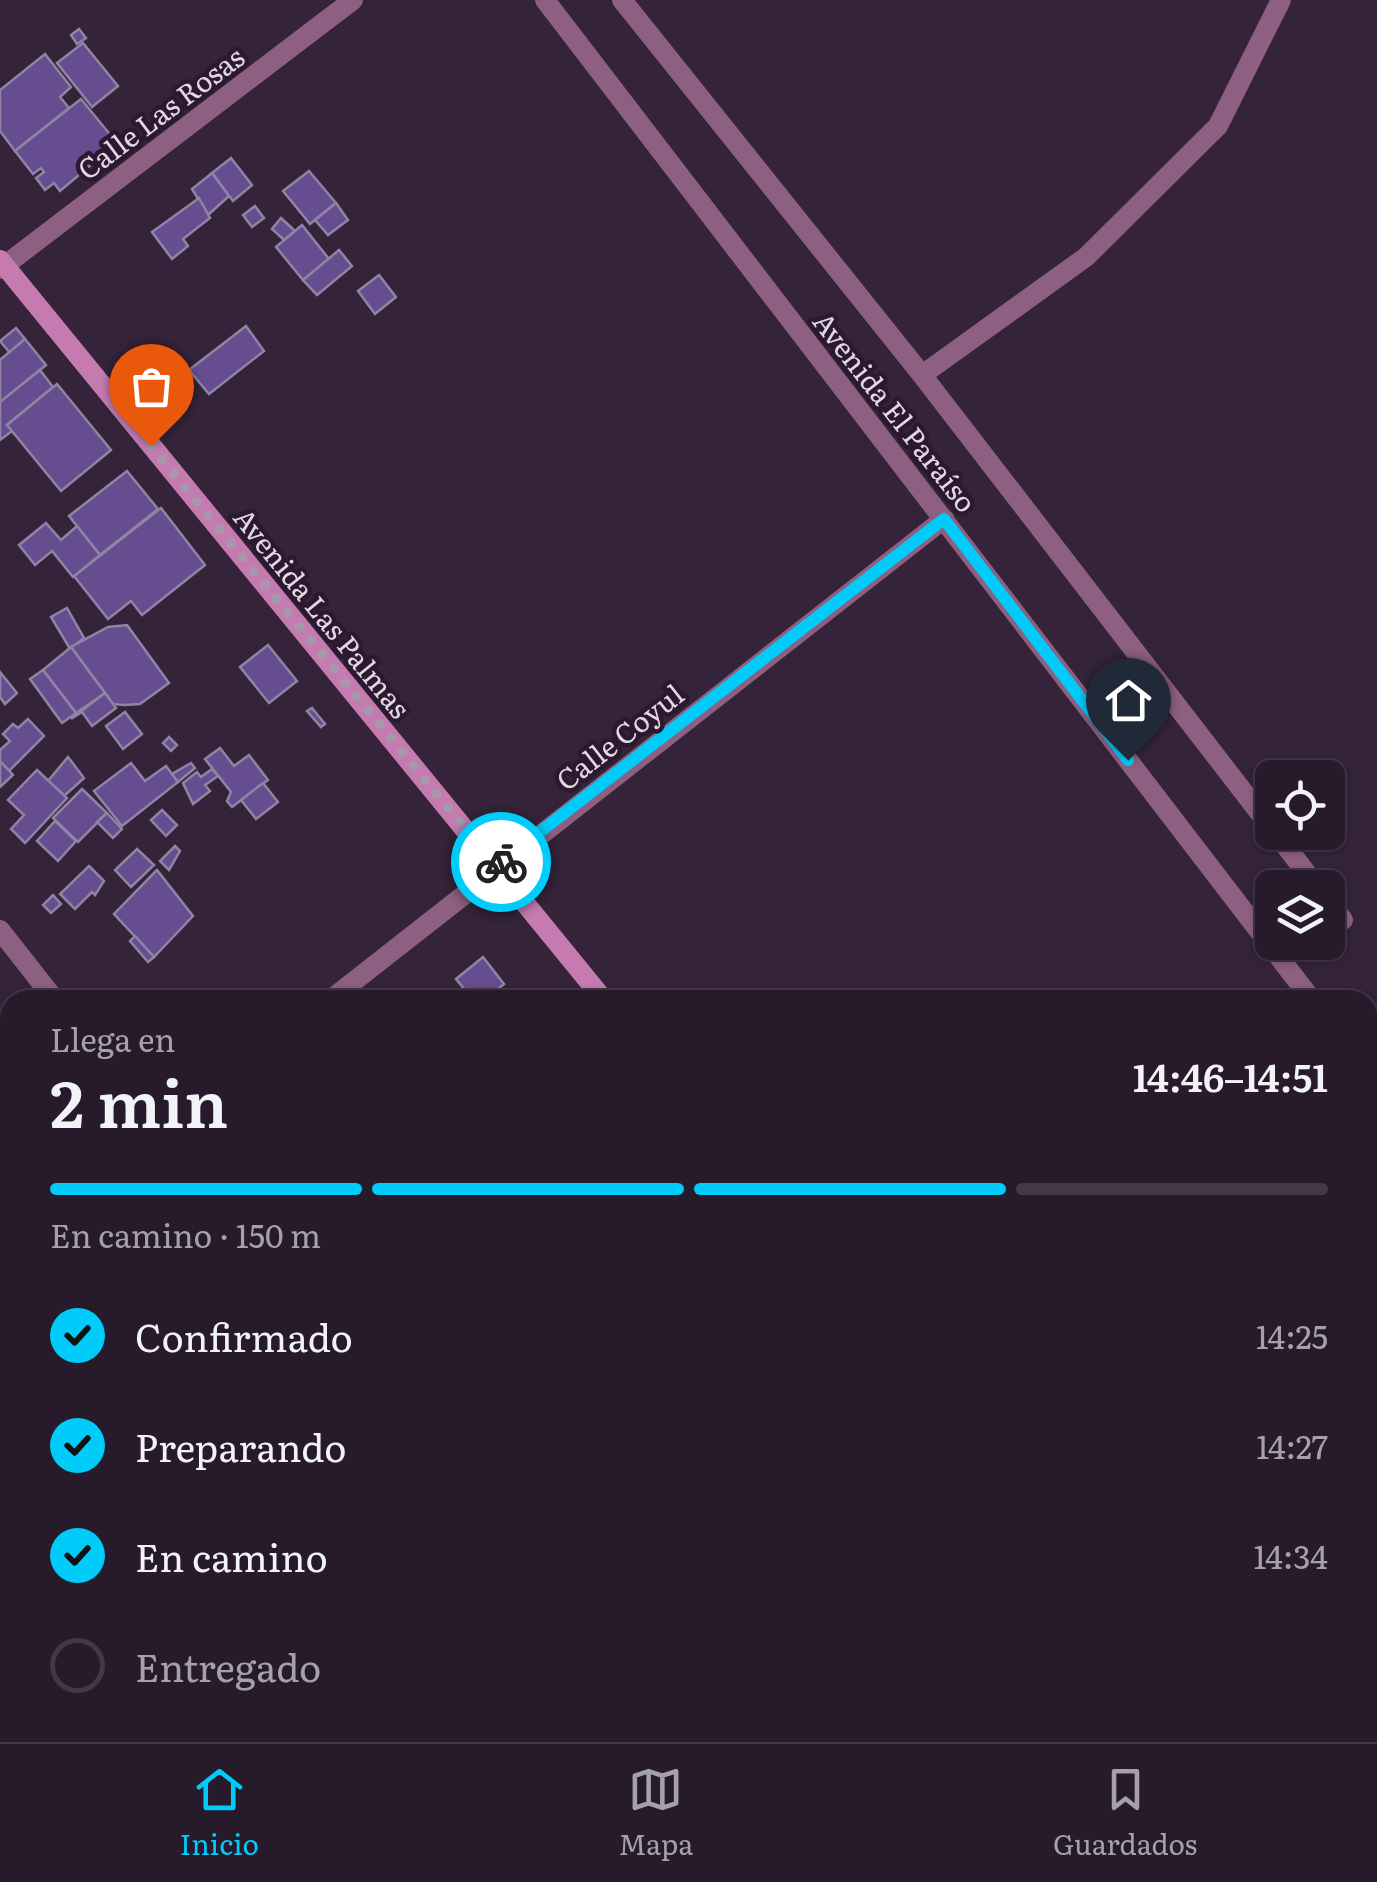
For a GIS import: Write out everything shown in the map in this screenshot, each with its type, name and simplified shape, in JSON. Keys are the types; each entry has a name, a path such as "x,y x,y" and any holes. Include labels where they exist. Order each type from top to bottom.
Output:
{"street":[{"name":"Calle Las Rosas","path":"1,265 353,0"},
{"name":"Avenida El Paraíso","path":"545,0 1304,990"},
{"path":"622,0 922,375 1255,806"},
{"path":"922,375 1086,257 1218,126 1281,0"},
{"name":"Avenida Las Palmas","path":"1,265 596,990"},
{"name":"Calle Coyul","path":"342,990 944,519"},
{"path":"1289,850 1304,870"},
{"path":"0,930 47,990"}],"building":[{"path":"79,29 86,38 77,44 71,35"},
{"path":"83,43 118,86 92,107 57,63"},
{"path":"45,54 71,87 60,97 69,108 15,151 0,131 0,90"},
{"path":"81,99 117,143 60,191 54,183 45,190 36,178 44,172 41,168 33,174 15,151"},
{"path":"231,158 252,185 233,201 212,173"},
{"path":"309,171 336,203 310,224 283,191"},
{"path":"212,173 229,196 208,215 192,189"},
{"path":"199,198 210,218 183,239 188,246 172,259 152,232"},
{"path":"336,203 348,220 328,235 315,220"},
{"path":"255,206 264,218 252,227 243,215"},
{"path":"281,218 295,231 284,240 272,229"},
{"path":"302,225 329,259 303,280 276,247"},
{"path":"339,250 352,266 317,295 303,280"},
{"path":"379,275 396,297 375,314 358,291"},
{"path":"246,326 264,351 209,394 189,370"},
{"path":"16,328 25,339 10,353 0,341"},
{"path":"25,339 46,365 0,402 0,360"},
{"path":"40,370 53,387 7,425 12,431 0,440 0,402"},
{"path":"57,384 111,450 61,491 7,425"},
{"path":"127,471 158,509 100,555 69,516"},
{"path":"161,508 205,565 142,615 131,601 108,619 74,576"},
{"path":"46,523 61,540 77,526 100,555 73,577 52,551 35,565 19,545"},
{"path":"67,608 84,638 70,649 51,617"},
{"path":"127,625 169,683 140,704 113,704 71,647 108,627"},
{"path":"268,645 297,681 269,703 240,667"},
{"path":"71,647 105,693 76,713 43,670"},
{"path":"43,670 76,713 62,723 30,679"},
{"path":"0,672 17,693 5,704 0,697"},
{"path":"105,693 116,708 92,726 82,712 71,719"},
{"path":"312,708 325,724 321,727 307,711"},
{"path":"125,712 142,734 123,749 106,726"},
{"path":"28,719 44,736 9,771 0,761 0,750 10,741 3,734 13,724 18,728"},
{"path":"169,737 177,745 171,751 163,743"},
{"path":"220,748 234,766 249,755 268,780 232,807 227,801 231,792 205,759"},
{"path":"68,757 84,778 64,796 48,781"},
{"path":"0,761 13,775 0,787"},
{"path":"131,763 145,781 166,766 178,782 122,826 94,791"},
{"path":"191,763 195,768 178,782 172,774"},
{"path":"212,769 218,776 205,785 210,791 193,804 183,783 197,772 201,777"},
{"path":"37,770 67,798 25,843 11,829 24,815 8,800"},
{"path":"263,783 278,802 256,819 241,800"},
{"path":"82,789 107,813 78,842 53,818"},
{"path":"162,810 177,825 166,836 151,820"},
{"path":"107,813 122,829 113,838 97,822"},
{"path":"55,821 76,841 58,861 37,841"},
{"path":"175,846 180,851 169,870 160,861"},
{"path":"137,849 154,865 131,887 115,870"},
{"path":"89,866 104,881 95,895 92,892 75,909 60,894"},
{"path":"157,870 193,916 154,957 114,914"},
{"path":"53,895 61,904 51,913 43,905"},
{"path":"135,936 154,957 148,962 130,941"},
{"path":"483,957 504,984 497,990 465,990 456,979"}],"way so far":[{"path":"151,446 496,866 501,862"}],"route":[{"path":"501,862 944,519 1128,760"}]}
